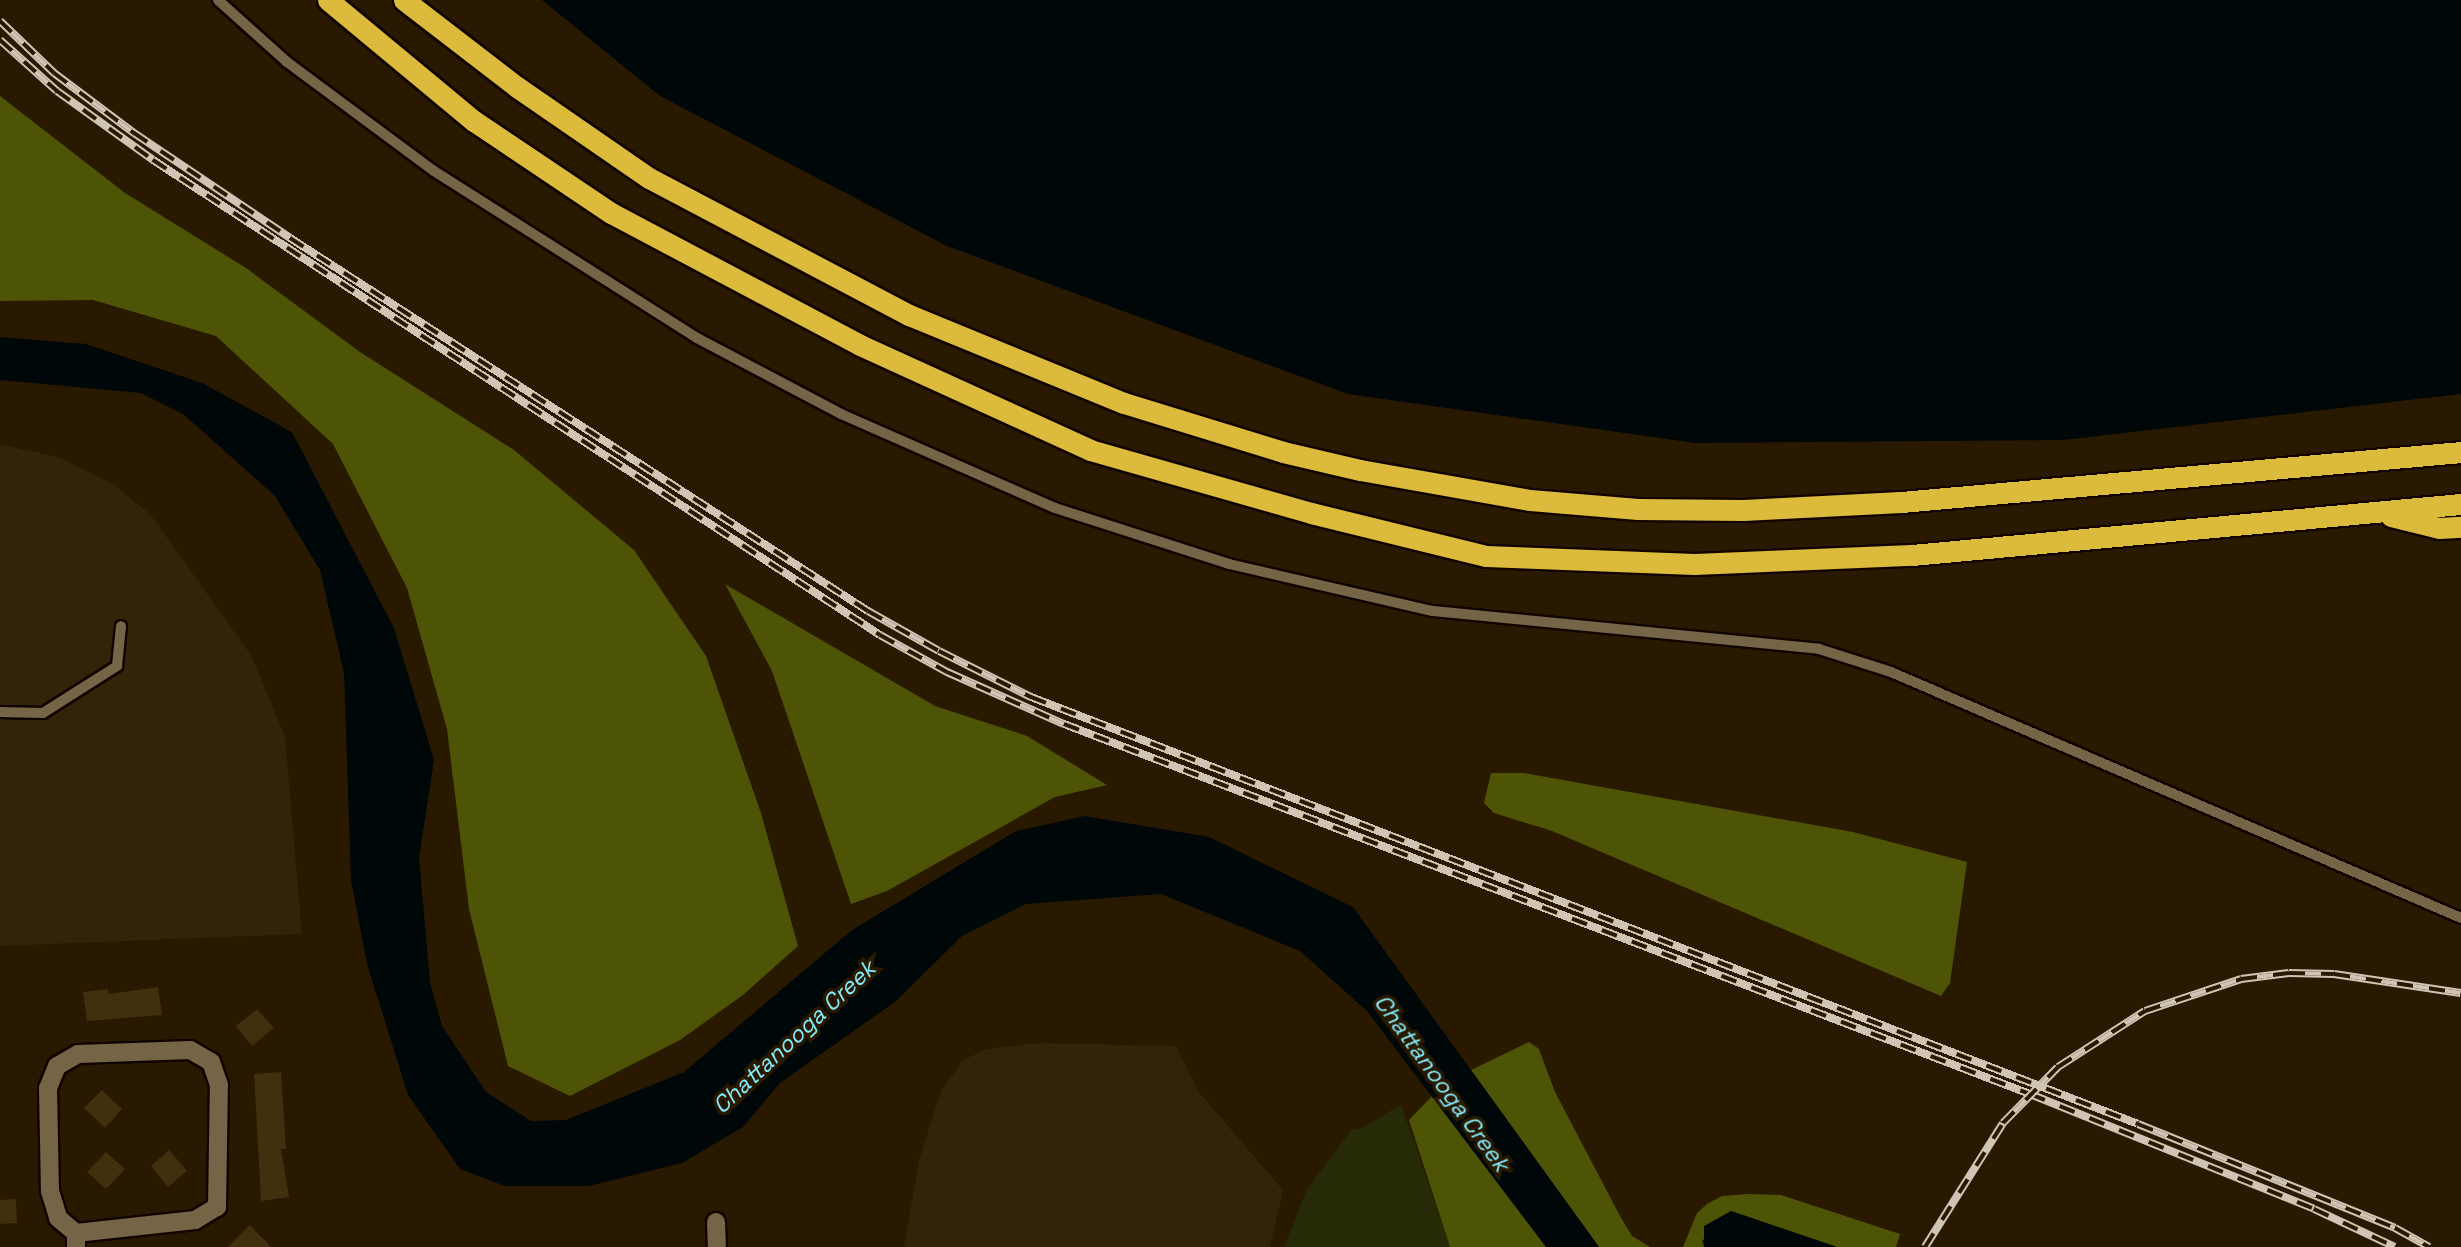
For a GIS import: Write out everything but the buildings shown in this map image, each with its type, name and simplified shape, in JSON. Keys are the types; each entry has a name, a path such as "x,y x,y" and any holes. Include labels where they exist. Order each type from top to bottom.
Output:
{"highway":[{"path":"328,0 474,121 611,212 860,345 1090,450 1311,513 1486,556 1693,564 1912,555 2461,504"},
{"path":"404,0 517,87 649,178 909,315 1124,403 1283,453 1360,470 1530,500 1638,509 1743,510 1901,502 2461,452"},
{"path":"2376,512 2439,528 2461,527"}],"street":[{"path":"190,1050 211,1062 219,1085 217,1207 195,1220 76,1240 58,1218 50,1191 48,1088 57,1066 78,1054 190,1050"},
{"path":"716,1222 717,1247"}],"lane":[{"path":"218,0 286,62 434,171 685,331 841,414 1055,508 1229,564 1433,611 1819,649 1891,672 2461,918"},
{"path":"0,712 43,713 117,666 121,626"}],"shaded area":[{"path":"0,444 60,458 112,483 151,515 251,655 285,736 302,934 0,946"},
{"path":"1039,1043 1176,1046 1199,1092 1283,1190 1270,1247 904,1247 919,1160 941,1091 963,1060 987,1049"}],"green space":[{"path":"0,96 125,193 246,268 360,352 514,450 634,550 706,656 761,813 798,946 743,995 680,1040 570,1096 508,1066 469,909 447,729 407,588 333,444 216,336 93,300 0,301"},
{"path":"725,584 935,706 1027,736 1107,785 1055,797 887,891 851,904 772,671"},
{"path":"1491,773 1524,773 1853,832 1967,862 1950,983 1941,996 1552,831 1494,813 1484,803"},
{"path":"1529,1042 1539,1049 1555,1092 1620,1216 1632,1236 1650,1247 1599,1247 1471,1070"},
{"path":"1434,1094 1546,1247 1450,1247 1409,1120"},
{"path":"1401,1104 1450,1247 1284,1247 1306,1191 1352,1129 1363,1128"},
{"path":"1781,1195 1900,1234 1896,1247 1837,1247 1731,1211 1702,1241 1704,1247 1683,1247 1697,1213 1707,1204 1722,1196"}],"water":[{"path":"542,0 2461,0 2461,394 2063,440 1695,443 1348,394 947,246 660,96"},
{"name":"Chattanooga Creek","path":"0,337 86,344 202,383 292,432 394,628 434,760 419,858 430,982 442,1026 486,1092 531,1121 566,1120 684,1072 852,930 1016,831 1085,816 1209,837 1353,907 1599,1247 1546,1247 1367,1011 1300,951 1161,894 1026,904 962,936 896,1001 780,1083 743,1127 682,1163 589,1186 505,1186 460,1169 408,1095 367,964 351,880 344,673 320,570 275,496 183,414 141,393 0,380"},
{"path":"1731,1211 1837,1247 1704,1247 1704,1226"}],"railway":[{"path":"0,21 54,73 134,133 290,238 868,611 939,651 1031,697 2138,1124 2395,1228 2429,1247"},
{"path":"0,40 57,91 153,160 880,635 947,672 1064,724 2030,1094 2314,1209 2395,1247"},
{"path":"1925,1247 2003,1123 2058,1067 2145,1011 2241,979 2289,973 2334,974 2461,993"}]}
